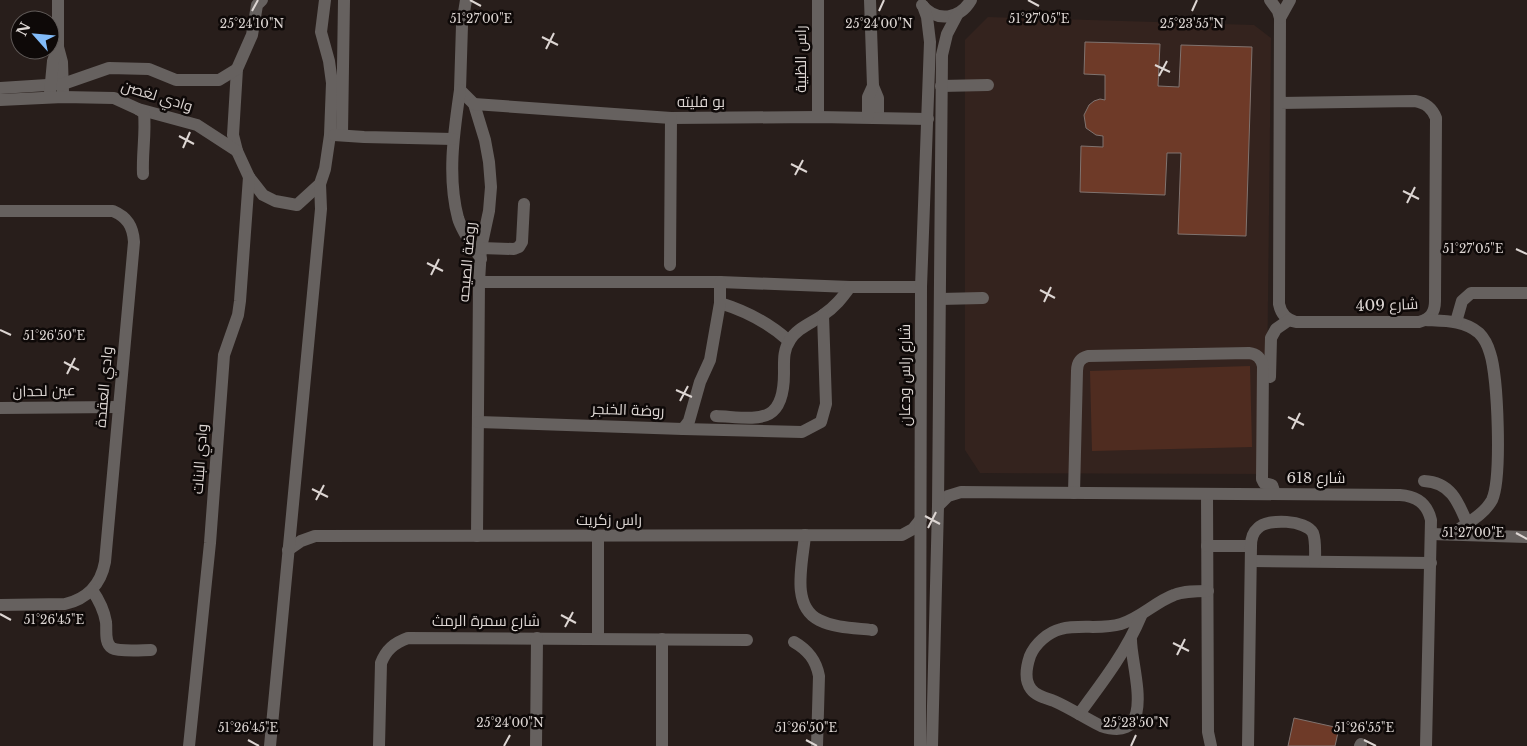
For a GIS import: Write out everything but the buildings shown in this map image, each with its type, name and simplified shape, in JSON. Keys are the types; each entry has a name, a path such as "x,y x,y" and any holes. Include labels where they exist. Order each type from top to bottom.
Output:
{"street":[{"path":"55,89 53,62 58,47 58,0"},
{"path":"270,746 321,208 320,184 336,135 344,0"},
{"path":"466,0 462,25 460,90 452,156 453,188 458,220 481,253 514,249 519,247 522,242 524,204"},
{"name":"راس الظبية","path":"818,0 818,117"},
{"path":"870,0 872,86 868,97 873,118"},
{"path":"932,746 939,478 942,55 949,29 957,15 969,3 982,0"},
{"path":"1270,0 1278,11 1280,18 1279,304 1283,315 1289,320 1273,333 1271,342 1272,489"},
{"path":"1280,18 1290,0"},
{"path":"258,2 252,35 237,69 233,135 237,150 249,177 263,195 275,201 297,204 320,184"},
{"path":"323,3 321,32 329,61 336,135"},
{"path":"921,3 932,14 938,16 951,17 957,15"},
{"name":"شارع راس ودعان","path":"920,746 921,287 930,42 927,18 921,3"},
{"name":"وادي لغصن","path":"0,100 55,89 109,68 149,69 176,80 219,80 237,69"},
{"path":"941,86 988,85"},
{"name":"وادي لغصن","path":"0,88 55,89 63,98 114,98 138,109 197,125 237,150"},
{"name":"روضة الصيحه","path":"460,90 474,104 485,140 491,187 489,211 481,253 479,282 477,536"},
{"name":"شارع 409","path":"1280,104 1416,101 1426,104 1436,118 1435,301 1433,313 1425,320 1418,322 1296,322 1289,320"},
{"name":"بو فليته","path":"474,104 671,118 818,117 928,119"},
{"path":"138,109 144,113 143,174"},
{"path":"670,265 671,118"},
{"path":"336,135 454,139"},
{"name":"وادي البنات","path":"189,746 210,543 224,355 234,328 240,301 249,177"},
{"name":"وادي العقدة","path":"0,211 113,211 122,215 134,231 105,562 101,577 92,590"},
{"path":"479,282 720,282 850,287 921,287"},
{"name":"روضة الخنجر","path":"478,422 683,429 689,421 700,382 710,360 720,303 720,282"},
{"path":"716,416 760,417 774,410 783,397 784,359 789,341 794,333 823,315 839,302 850,287"},
{"path":"1456,322 1462,302 1471,293 1527,292"},
{"path":"940,299 983,298"},
{"path":"720,303 738,308 766,322 789,341"},
{"path":"683,429 802,432 821,422 826,404 823,315"},
{"path":"1425,320 1456,322 1472,328 1486,343 1493,363 1498,457 1494,494 1487,507 1452,534"},
{"path":"1074,493 1076,371 1079,360 1088,356 1249,353 1256,355 1260,358 1263,366 1262,480 1272,489"},
{"name":"عين لحدان","path":"0,408 119,407"},
{"path":"939,478 947,487 961,492"},
{"path":"1424,481 1436,482 1448,488 1457,500 1467,523"},
{"name":"شارع 618","path":"961,492 1207,494 1272,489 1406,496 1419,500 1427,508 1431,520 1426,746"},
{"path":"938,506 948,496 961,492"},
{"path":"1206,746 1208,732 1207,494"},
{"path":"291,518 304,530 315,536"},
{"path":"921,519 913,528 902,535 921,549"},
{"path":"1248,746 1251,546 1253,533 1262,524 1300,523 1305,525 1312,533 1315,561"},
{"path":"1431,534 1527,537"},
{"path":"805,535 800,596 805,610 818,620 828,624 872,630"},
{"name":"راس زكريت","path":"288,550 301,541 315,536 902,535"},
{"path":"598,536 598,638"},
{"path":"1207,546 1251,546"},
{"path":"1251,561 1431,563"},
{"path":"0,605 65,604 79,599 92,590 104,613 107,642 110,647 116,649 151,650"},
{"path":"1131,640 1139,700 1135,718 1128,726 1119,729 1109,728 1039,696 1031,689 1027,682 1028,661 1032,652 1046,637 1062,629 1112,626 1141,616 1172,595 1185,592 1208,591"},
{"path":"1079,714 1131,640 1141,616"},
{"name":"شارع سمرة الرمث","path":"379,746 381,663 384,654 390,647 398,641 408,638 747,640"},
{"path":"536,746 537,638"},
{"path":"662,639 662,746"},
{"path":"794,642 808,651 817,667 817,746"},
{"path":"1208,732 1211,746"}],"shaded area":[{"path":"988,17 1254,25 1271,38 1266,474 980,473 965,450 965,40"},
{"path":"1250,366 1252,447 1092,451 1090,371"}]}
